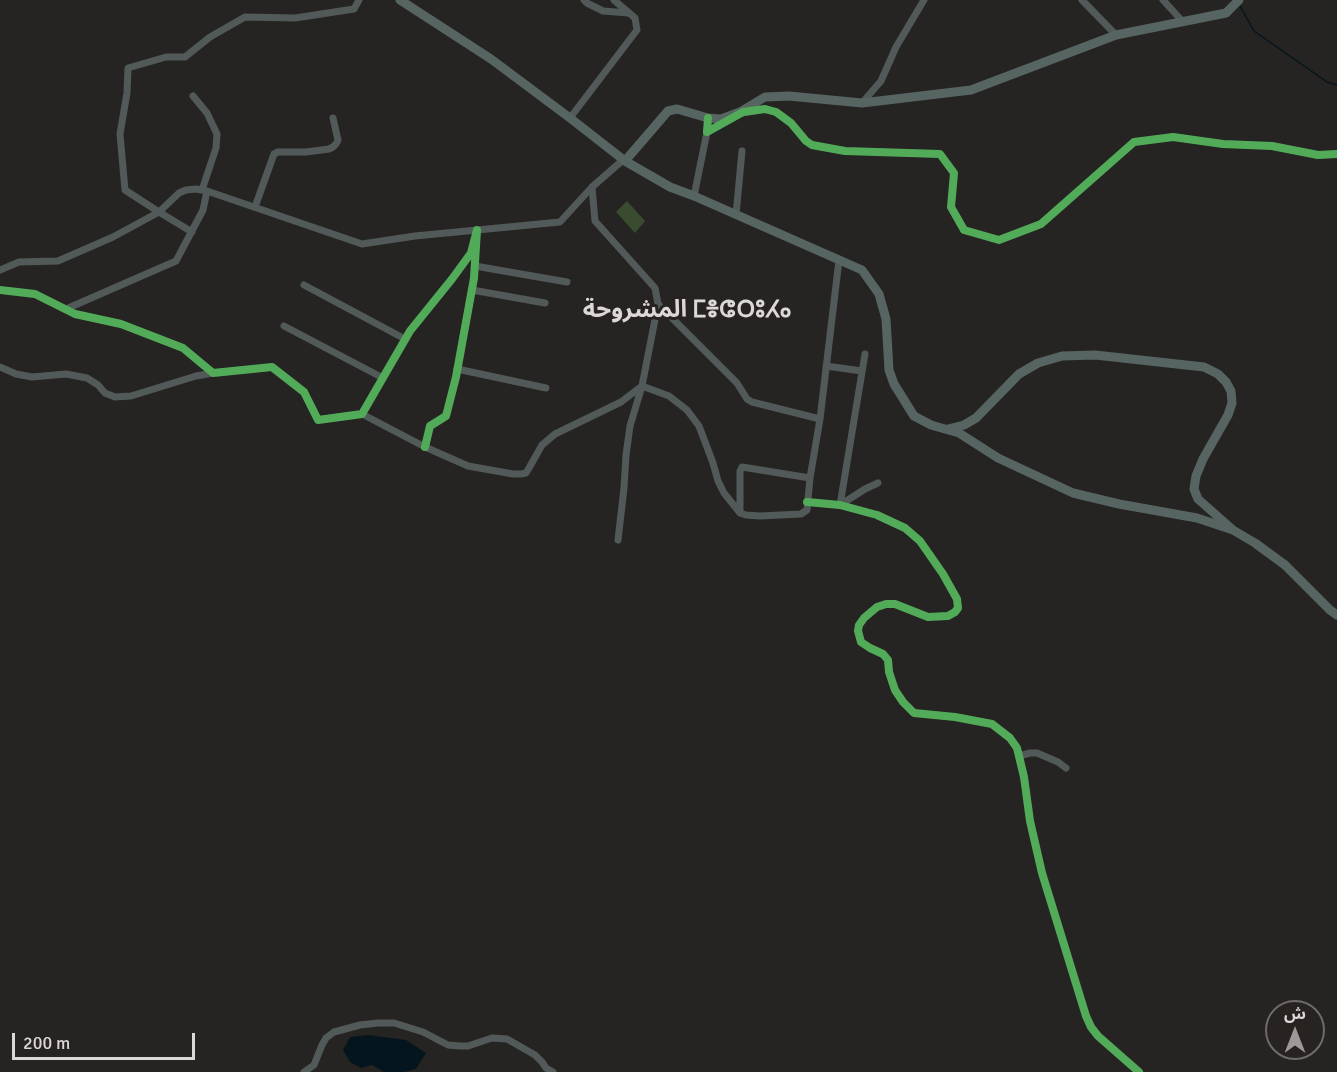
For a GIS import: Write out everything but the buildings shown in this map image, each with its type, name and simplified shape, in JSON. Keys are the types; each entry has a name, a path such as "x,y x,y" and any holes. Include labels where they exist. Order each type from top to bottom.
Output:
{"main road":[{"path":"400,0 491,59 624,160 670,187 862,270 879,294 886,319 889,370 894,384 914,416 931,425 959,433 998,458 1073,493 1197,518 1233,530 1256,543 1285,565 1337,615"},
{"path":"624,160 668,111 677,109 708,118 721,119 765,97 789,96 862,103 971,90 1116,35 1226,13 1239,0"},
{"path":"946,429 976,418 1019,374 1038,363 1062,356 1095,355 1204,367 1218,374 1226,382 1231,391 1232,404 1203,459 1196,476 1194,489 1198,499 1233,530"}],"street":[{"path":"192,232 125,190 120,134 127,93 128,68 165,57 185,57 210,37 245,17 295,18 354,9 359,0"},
{"path":"584,0 603,11 628,13"},
{"path":"570,118 637,30 635,18 615,0"},
{"path":"862,103 881,81 896,47 924,0"},
{"path":"1082,0 1116,35"},
{"path":"1163,0 1183,22"},
{"path":"66,309 176,261 203,210 205,191 216,148 217,134 207,113 193,96"},
{"path":"707,132 743,112 765,109 776,112 791,123 806,141 812,144 845,151 939,154 954,173 951,207 964,230 999,240 1041,224 1134,142 1173,137 1223,144 1272,146 1318,155 1337,154"},
{"path":"255,207 274,154 333,147 338,140 333,117"},
{"path":"694,196 708,118"},
{"path":"736,214 742,151"},
{"path":"0,270 20,262 58,261 113,237 159,213 179,193 186,190 205,191 362,244 415,236 560,222 592,187 624,160"},
{"path":"592,187 595,221 655,288 658,304 642,386 630,426 618,540"},
{"path":"425,447 430,426 446,416 472,290 477,230"},
{"path":"362,414 410,331 471,253 477,230"},
{"path":"642,386 669,396 687,410 699,426 721,487 740,513 760,516 801,514 807,510 838,260"},
{"path":"475,266 567,282"},
{"path":"304,285 405,339"},
{"path":"0,290 35,294 75,314 121,324 183,348 213,373"},
{"path":"472,290 545,303"},
{"path":"658,304 737,384 747,399 820,419"},
{"path":"284,326 383,378"},
{"path":"840,505 865,354"},
{"path":"826,366 862,371"},
{"path":"0,367 16,374 32,377 66,374 87,378 105,393 115,397 131,396 196,376 272,367 304,392 318,420 362,414 425,447 468,466 513,474 526,473 542,445 555,434 621,402 642,386"},
{"path":"457,369 546,388"},
{"path":"740,513 740,471 742,467 810,478"},
{"path":"840,505 878,483"},
{"path":"807,502 840,505 878,515 905,528 920,541 957,598 958,608 948,616 928,617 895,604 878,607 859,625 861,642 883,654 888,660 895,690 914,713 992,724 1010,738 1017,748 1042,873 1086,1016 1098,1036 1139,1072"},
{"path":"1019,756 1037,753 1066,768"},
{"path":"304,1072 314,1065 326,1038 334,1032 378,1023 394,1023 423,1032 448,1045 460,1047 492,1038 507,1039 535,1055 546,1068 553,1072"}],"green space":[{"path":"627,201 645,221 635,233 616,212"}],"shaded area":[{"path":"368,1035 406,1040 426,1053 416,1069 404,1072 384,1072 372,1065 361,1068 350,1062 343,1050 350,1037"}],"waterway":[{"path":"1240,6 1254,31 1327,82 1337,85"}],"cycle path":[{"path":"708,118 707,132 743,112 765,109 776,112 791,123 812,145 845,151 940,154 954,173 951,207 964,230 999,240 1041,224 1134,142 1173,137 1223,144 1272,146 1318,155 1337,154"},
{"path":"0,290 35,294 75,314 121,324 183,348 213,373 272,367 304,392 318,420 362,414 410,331 471,253 477,230 474,278 456,377 446,416 430,426 425,447"},
{"path":"807,502 840,505 877,515 905,528 920,541 943,574 957,599 958,608 955,612 948,616 928,617 895,604 886,604 877,607 859,625 861,642 883,654 888,660 895,690 914,713 992,724 1010,738 1017,748 1042,873 1086,1016 1098,1036 1139,1072"}],"district":[{"name":"المشروحة ⵎⴻⵛⵔⵓⵃⴰ","path":"687,311"}]}
